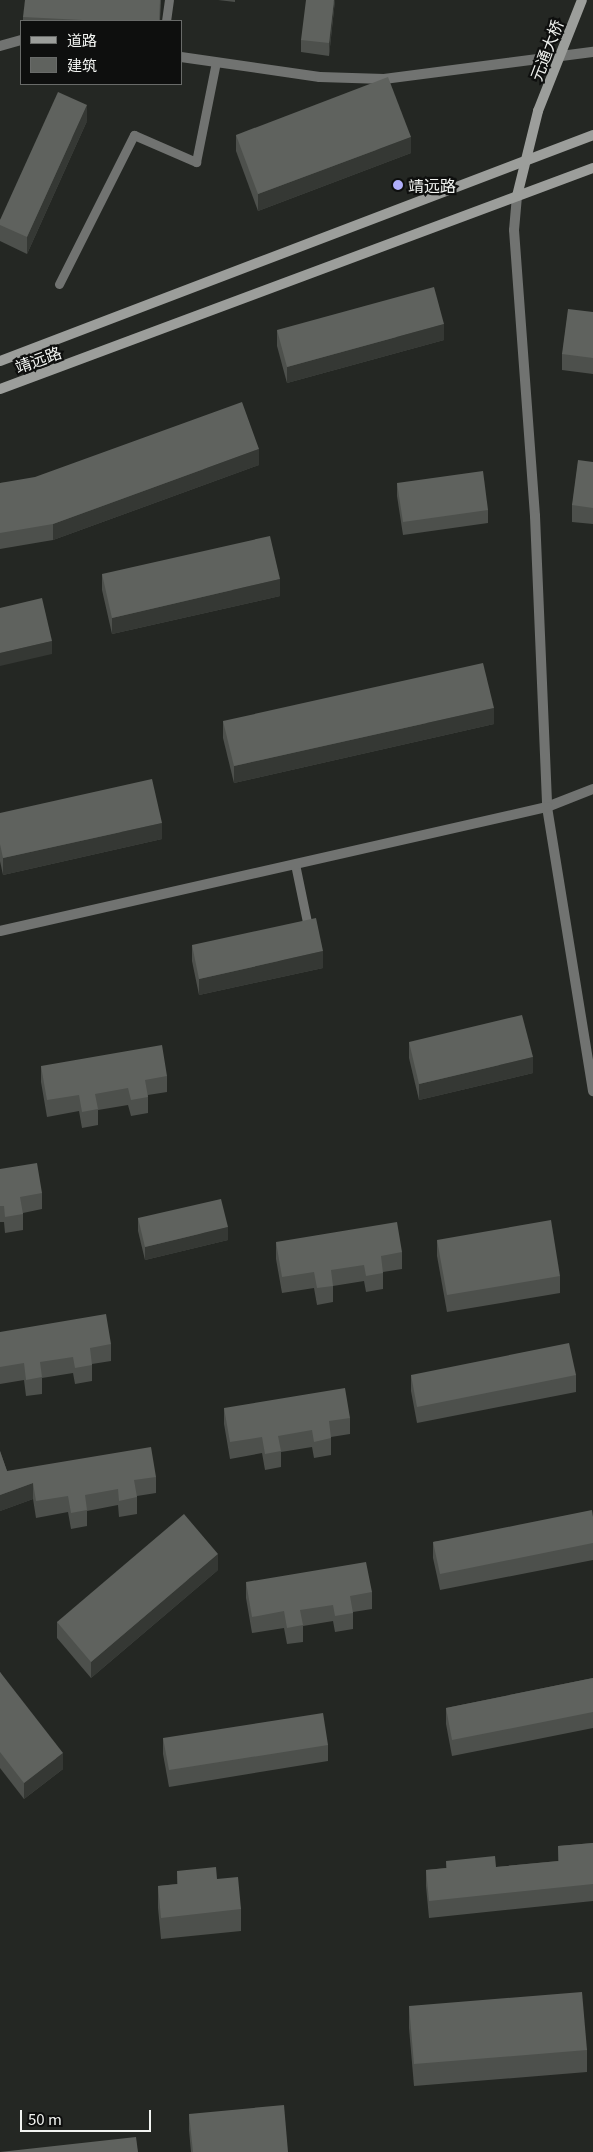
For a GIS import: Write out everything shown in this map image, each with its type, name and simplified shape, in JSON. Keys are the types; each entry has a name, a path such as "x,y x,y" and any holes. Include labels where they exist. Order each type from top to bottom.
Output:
{"main road":[{"name":"元通大桥","path":"517,196 538,111 582,0"},
{"name":"靖远路","path":"0,361 527,157 593,135"},
{"name":"靖远路","path":"0,389 593,168"}],"street":[{"path":"0,46 20,40"},
{"path":"182,57 320,77 384,79 593,52"},
{"path":"517,196 514,230 535,516 547,807 593,1091"},
{"path":"0,931 547,807 593,788"}],"lane":[{"path":"166,20 169,0"},
{"path":"59,284 134,135 196,162 216,62"},
{"path":"295,864 308,927"}],"building":[{"path":"25,0 160,0 159,20 82,20 23,17"},
{"path":"306,0 334,0 329,43 301,40"},
{"path":"388,77 411,137 258,194 236,135"},
{"path":"58,92 87,105 27,237 0,225 0,220"},
{"path":"434,287 444,324 287,367 277,330"},
{"path":"568,309 593,312 593,358 562,354"},
{"path":"242,402 259,449 53,524 0,533 0,483 35,477"},
{"path":"578,460 593,462 593,508 572,505"},
{"path":"483,471 488,510 403,522 397,483"},
{"path":"270,536 280,579 112,618 102,574"},
{"path":"42,598 52,641 0,653 0,608"},
{"path":"483,663 494,708 234,766 223,721"},
{"path":"152,779 162,823 3,858 0,844 0,813"},
{"path":"316,918 323,951 199,979 192,945"},
{"path":"522,1015 533,1057 419,1084 409,1042"},
{"path":"162,1045 167,1076 145,1080 148,1097 131,1100 128,1088 95,1094 98,1109 82,1112 79,1095 47,1100 41,1066"},
{"path":"37,1163 42,1193 20,1197 23,1214 5,1217 4,1206 0,1206 0,1169"},
{"path":"221,1199 228,1227 145,1247 138,1218"},
{"path":"551,1220 560,1276 447,1295 437,1240"},
{"path":"397,1222 402,1252 381,1256 383,1273 366,1276 364,1265 331,1270 333,1286 317,1288 314,1272 282,1277 276,1242"},
{"path":"106,1314 111,1344 90,1348 92,1365 75,1368 73,1357 40,1362 42,1377 26,1380 24,1363 0,1367 0,1332"},
{"path":"569,1343 576,1375 417,1407 411,1375"},
{"path":"345,1388 350,1418 329,1421 331,1438 314,1442 312,1430 278,1436 281,1451 265,1454 262,1437 230,1442 224,1408"},
{"path":"151,1447 156,1477 134,1480 137,1497 119,1501 118,1489 85,1495 87,1510 71,1513 68,1496 36,1501 33,1483 0,1495 0,1451 7,1471"},
{"path":"592,1510 593,1543 440,1574 433,1542"},
{"path":"184,1514 218,1554 91,1662 57,1622"},
{"path":"366,1562 372,1592 350,1596 353,1613 335,1616 333,1605 300,1610 303,1625 287,1628 284,1611 252,1617 246,1582"},
{"path":"0,1672 63,1753 24,1783 0,1752"},
{"path":"593,1678 593,1712 452,1740 446,1708"},
{"path":"323,1713 328,1745 169,1770 163,1738"},
{"path":"593,1843 593,1884 429,1901 426,1870 447,1868 446,1861 495,1856 496,1867 559,1861 558,1846"},
{"path":"216,1867 217,1879 238,1877 241,1909 161,1918 158,1886 178,1884 177,1871"},
{"path":"582,1992 587,2050 414,2064 409,2006"},
{"path":"284,2105 288,2152 193,2152 189,2114"},
{"path":"136,2137 138,2152 0,2152"}],"place":[{"name":"靖远路","path":"398,185"}]}
